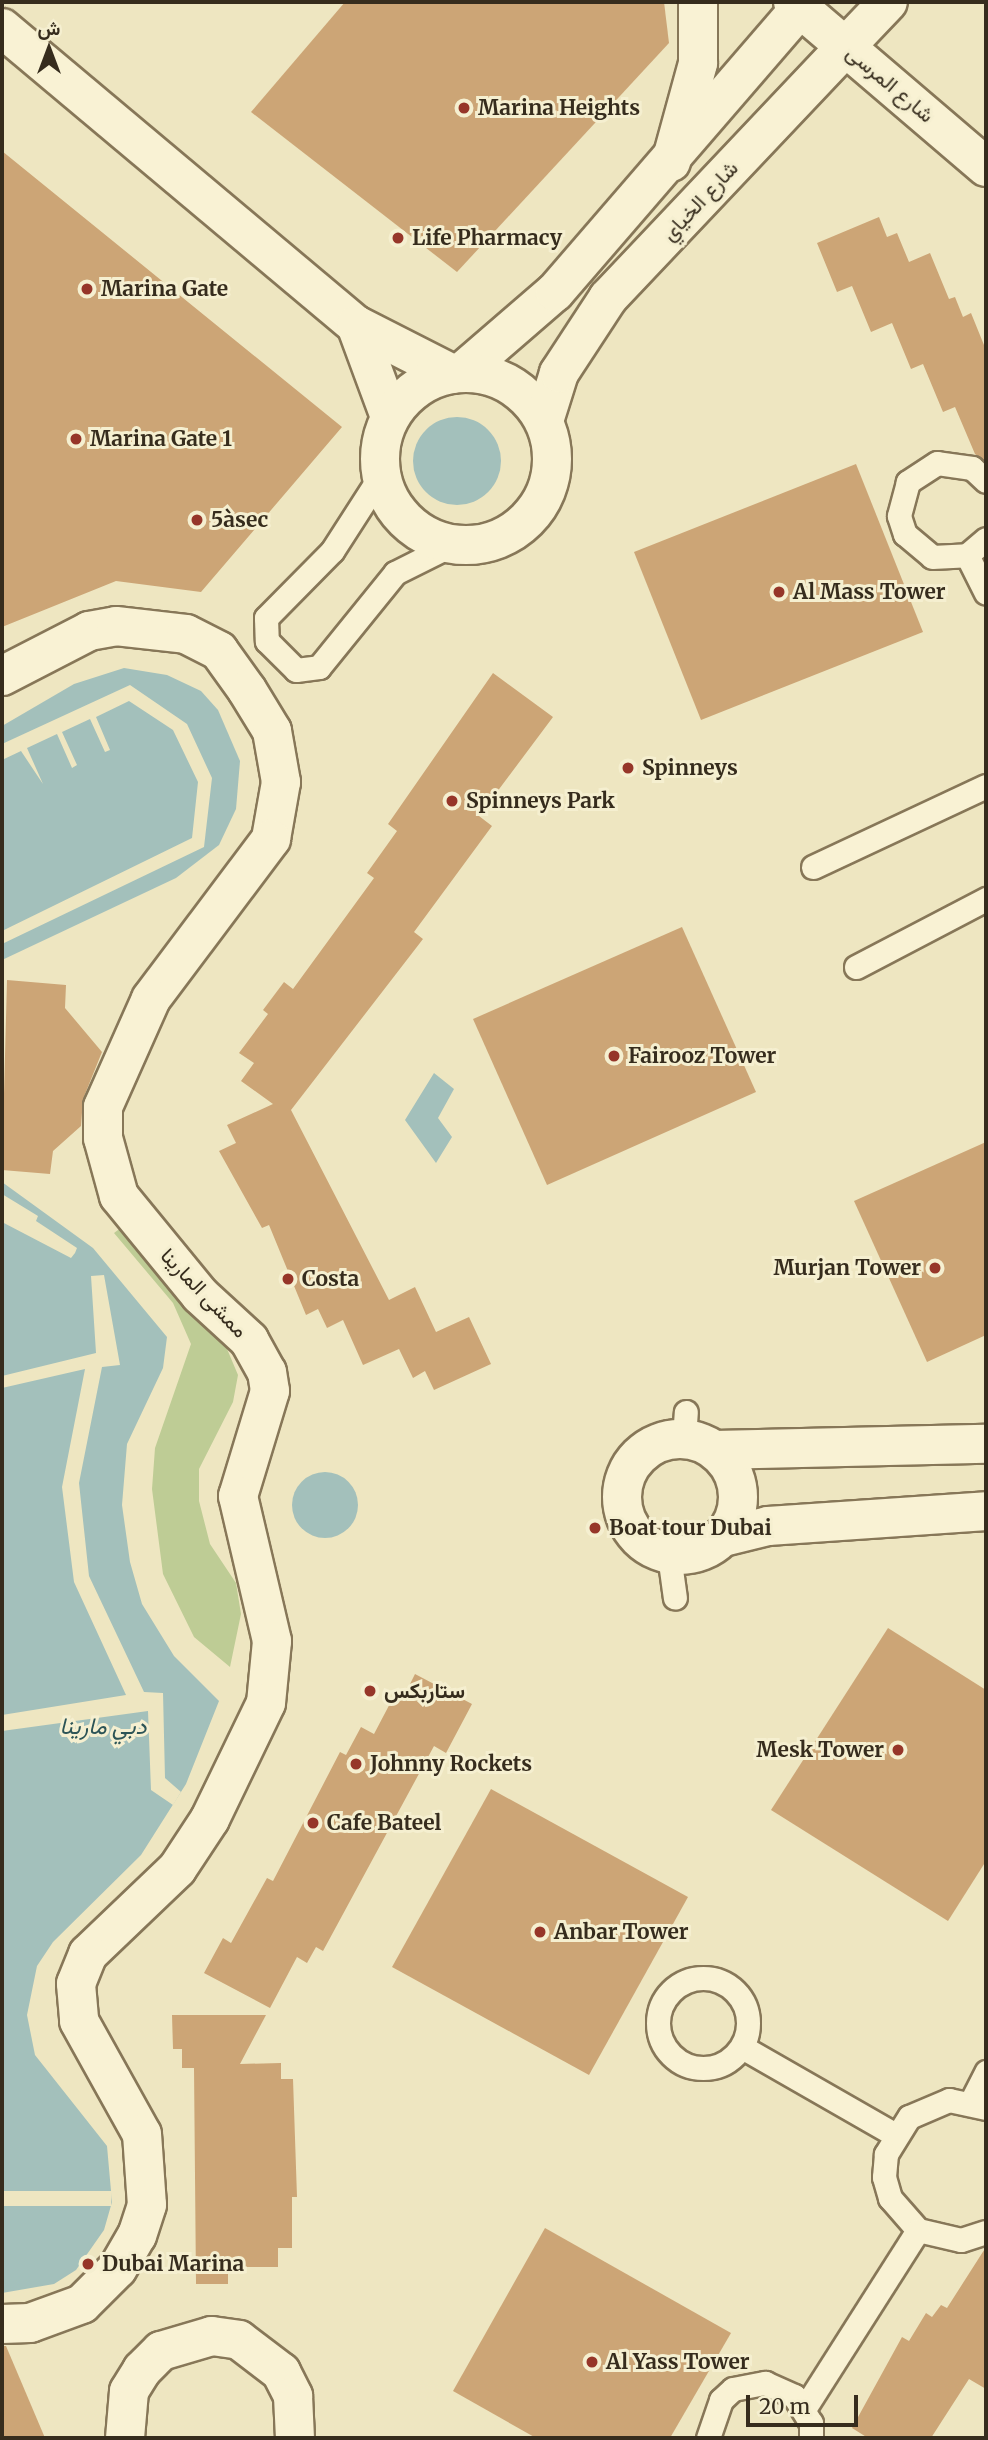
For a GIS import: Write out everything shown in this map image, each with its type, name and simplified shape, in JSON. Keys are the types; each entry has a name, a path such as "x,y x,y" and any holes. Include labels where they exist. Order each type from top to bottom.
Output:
{"street":[{"path":"671,162 698,63 698,2"},
{"name":"شارع الخياي","path":"544,421 559,373 601,306 888,2"},
{"path":"2,28 356,325 456,373 518,390 544,421 552,461 541,501 513,531 453,544 432,538 399,513 381,475 382,436 390,417 422,384 456,373 555,292 671,162 799,4"},
{"name":"شارع المرسى","path":"799,4 845,47 986,167"},
{"path":"356,325 390,417"},
{"name":"ممشى المارينا","path":"2,676 89,631 116,626 186,635 219,651 247,690 272,731 281,782 271,839 151,999 103,1107 103,1138 119,1196 200,1295 249,1340 267,1372 270,1391 238,1496 272,1641 266,1703 210,1819 177,1869 88,1954 76,1984 79,2021 142,2134 147,2205 137,2235 117,2269 82,2304 30,2323 2,2324"},
{"path":"986,1444 695,1434 644,1450 622,1485 630,1528 647,1545 669,1555 689,1555 723,1537 768,1526 986,1511"},
{"path":"695,1434 737,1482 738,1501 723,1537"},
{"path":"125,2438 129,2391 142,2370 161,2351 212,2336 239,2340 272,2362 293,2396 298,2433"}],"lane":[{"path":"986,481 972,468 937,463 908,482 900,499 902,525 916,547 932,556 967,555 986,539"},
{"path":"381,475 332,551 266,618 267,641 296,670 319,667 395,573 453,544"},
{"path":"967,555 986,593"},
{"path":"813,867 986,786"},
{"path":"856,967 986,899"},
{"path":"669,1555 675,1598"},
{"path":"724,1982 745,2004 742,2047 704,2069 676,2060 659,2035 661,2005 681,1983 724,1982"},
{"path":"742,2047 894,2134"},
{"path":"986,2072 979,2105 927,2105 894,2134 886,2154 890,2197 918,2230 961,2240 986,2232"},
{"path":"804,2409 918,2230"},
{"path":"708,2438 721,2400 749,2384 781,2387 804,2409 811,2438"}],"green space":[{"path":"126,1224 222,1337 238,1375 233,1402 199,1469 199,1501 210,1544 236,1583 241,1614 230,1667 194,1637 163,1574 152,1489 155,1448 191,1344 173,1303 114,1233"}],"water":[{"path":"457,417 482,424 494,436 501,461 494,486 482,498 457,505 432,498 420,486 413,461 420,436 432,424"},
{"path":"124,668 167,675 201,691 218,710 240,761 236,809 219,845 176,878 2,960 2,726 74,684"},
{"path":"434,1073 454,1089 438,1118 452,1137 436,1163 405,1120"},
{"name":"دبي مارينا","path":"2,1182 93,1248 167,1337 163,1368 127,1444 122,1505 130,1562 142,1604 174,1656 219,1701 186,1784 141,1855 53,1942 37,1966 27,2015 35,2055 107,2146 112,2202 104,2230 76,2270 54,2284 2,2293"},
{"path":"325,1472 338,1475 348,1482 355,1492 358,1505 355,1518 348,1528 338,1535 325,1538 312,1535 302,1528 295,1518 292,1505 295,1492 302,1482 312,1475"}],"pier":[{"path":"130,685 187,724 212,778 204,847 2,944 2,931 192,838 198,782 173,730 129,701 96,717 110,750 105,752 90,719 62,732 77,765 72,768 57,734 27,748 43,784 21,751 2,760 2,744"},
{"path":"2,1194 38,1216 36,1221 77,1248 71,1258 2,1222"},
{"path":"104,1275 120,1365 102,1367 79,1483 89,1576 144,1692 163,1693 165,1778 181,1792 173,1805 151,1790 148,1711 2,1731 2,1715 126,1695 74,1582 62,1487 85,1369 2,1388 2,1376 96,1353 91,1276"},
{"path":"2,2191 112,2191 111,2206 2,2206"}],"building":[{"path":"345,2 664,2 669,43 457,272 251,112"},
{"name":"Marina Gate","path":"2,151 342,427 201,592 116,581 2,627"},
{"path":"879,217 887,237 897,233 909,262 930,253 949,299 955,297 963,317 971,313 986,350 986,462 975,454 955,407 943,412 923,364 911,369 892,323 871,332 852,286 837,292 817,243"},
{"name":"Al Mass Tower","path":"856,464 923,632 701,720 634,552"},
{"path":"493,673 553,717 479,816 492,826 414,932 423,939 291,1110 389,1300 415,1287 436,1332 469,1317 491,1364 434,1390 425,1371 413,1378 399,1349 363,1365 343,1320 327,1328 318,1309 306,1315 269,1225 262,1228 219,1151 236,1143 227,1125 273,1104 241,1081 254,1063 239,1053 268,1014 263,1010 284,982 293,989 374,878 367,873 397,831 388,824"},
{"name":"Fairooz Tower","path":"682,927 756,1092 547,1185 473,1019"},
{"path":"7,980 66,985 65,1008 102,1052 83,1099 81,1126 53,1151 50,1174 2,1170"},
{"name":"Murjan Tower","path":"986,1142 986,1335 927,1362 854,1201"},
{"name":"Mesk Tower","path":"888,1628 986,1690 986,1861 948,1921 771,1810"},
{"path":"415,1674 472,1704 446,1753 434,1746 323,1951 316,1947 307,1963 297,1957 270,2008 204,1973 223,1938 231,1943 267,1878 273,1881 340,1752 346,1755 361,1727 374,1734 395,1694 403,1698"},
{"name":"Anbar Tower","path":"491,1789 688,1897 589,2075 392,1967"},
{"path":"172,2015 266,2015 240,2064 281,2063 281,2079 293,2079 297,2197 292,2197 292,2248 278,2248 278,2267 228,2267 228,2284 196,2284 194,2068 182,2068 182,2049 173,2049"},
{"name":"Al Yass Tower","path":"545,2228 731,2333 670,2438 536,2438 453,2391"},
{"path":"986,2247 986,2389 969,2379 931,2438 868,2438 852,2428 902,2337 909,2341 926,2313 932,2317 941,2305 947,2308"},
{"path":"2,2346 6,2346 45,2438 2,2438"}],"place":[{"name":"Marina Heights","path":"464,108"},
{"name":"Life Pharmacy","path":"398,238"},
{"name":"Marina Gate","path":"87,289"},
{"name":"Marina Gate 1","path":"76,439"},
{"name":"5àsec","path":"197,520"},
{"name":"Al Mass Tower","path":"779,592"},
{"name":"Spinneys","path":"628,768"},
{"name":"Spinneys Park","path":"452,801"},
{"name":"Fairooz Tower","path":"614,1056"},
{"name":"Murjan Tower","path":"935,1268"},
{"name":"Costa","path":"288,1279"},
{"name":"Boat tour Dubai","path":"595,1528"},
{"name":"ستاربكس","path":"370,1691"},
{"name":"Mesk Tower","path":"898,1750"},
{"name":"Johnny Rockets","path":"356,1764"},
{"name":"Cafe Bateel","path":"313,1823"},
{"name":"Anbar Tower","path":"540,1932"},
{"name":"Dubai Marina","path":"88,2264"},
{"name":"Al Yass Tower","path":"592,2362"}]}
